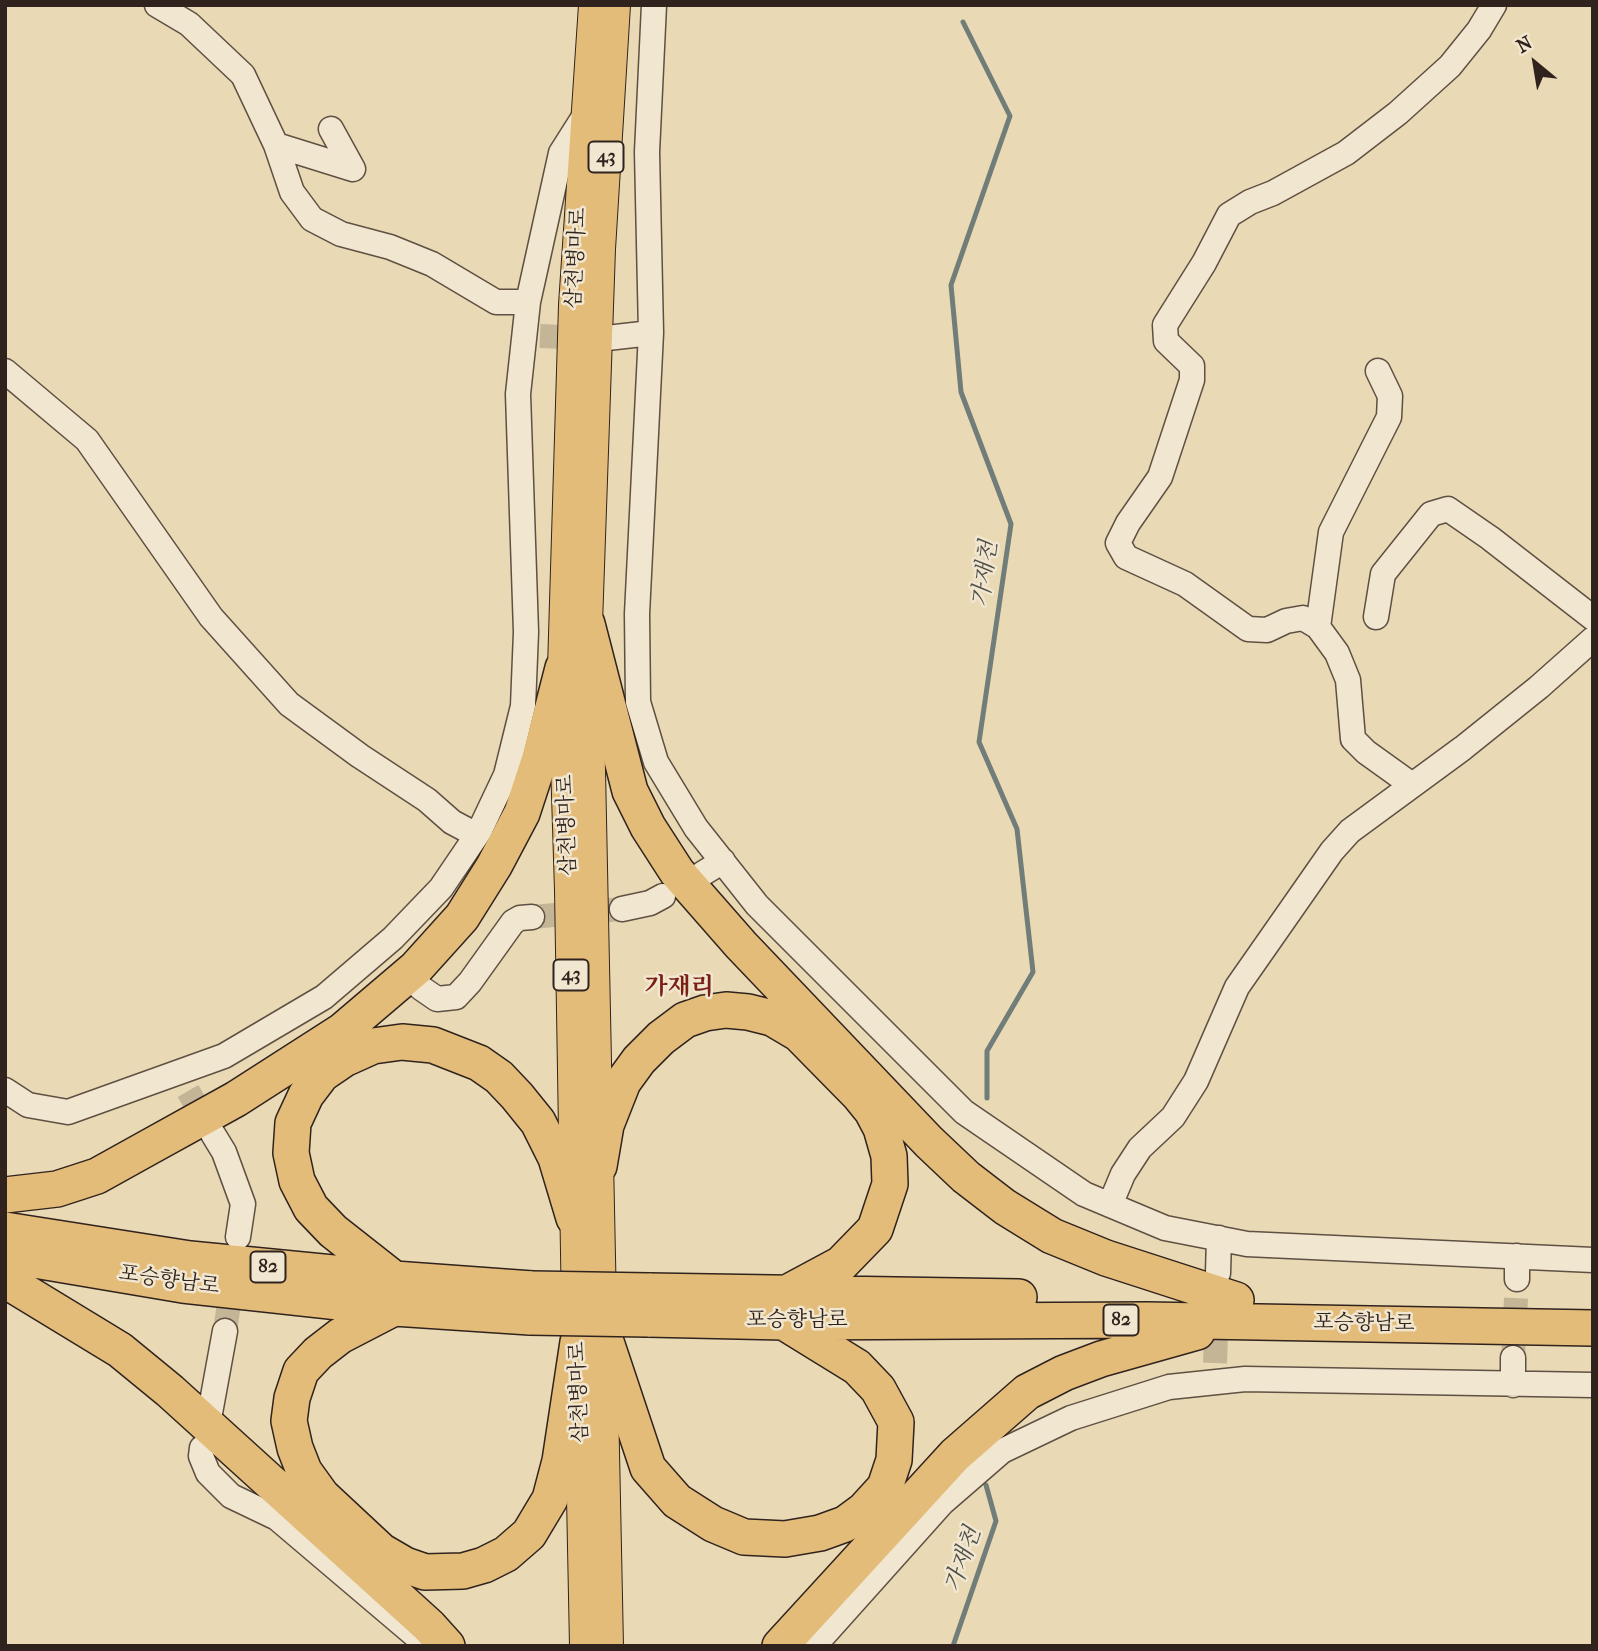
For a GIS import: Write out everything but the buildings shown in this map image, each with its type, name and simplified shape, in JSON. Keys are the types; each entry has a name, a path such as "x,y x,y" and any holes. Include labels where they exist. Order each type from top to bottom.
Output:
{"highway":[{"path":"587,624 630,791 648,827 677,872 741,945 929,1142 966,1177 1005,1206 1052,1236 1106,1258 1228,1298"},
{"path":"5,1195 57,1189 97,1176 163,1140 236,1099 342,1031 416,968 462,917 494,866 522,813 540,758 563,668"},
{"path":"590,1338 648,1468 677,1501 723,1529 744,1537 785,1539 820,1533 845,1524 864,1510 886,1487 894,1460 897,1422 878,1389 857,1367 784,1308 841,1264 875,1229 890,1184 889,1156 881,1128 859,1094 799,1034 772,1018 726,1010 705,1013 685,1020 661,1038 639,1060 623,1083 606,1125 599,1166"},
{"path":"574,1218 556,1158 544,1134 517,1096 499,1077 479,1063 433,1045 402,1042 373,1046 344,1059 322,1074 306,1095 293,1123 290,1153 297,1181 311,1208 394,1294 318,1353 302,1371 292,1398 289,1421 304,1471 323,1496 381,1551 405,1565 425,1572 463,1571 506,1554 529,1534 550,1499 590,1338"},
{"name":"포승향남로","path":"5,1230 394,1294"},
{"name":"포승향남로","path":"5,1255 183,1284 531,1303 1147,1320 1228,1298 1593,1307"},
{"path":"5,1280 120,1350 160,1382 429,1626 447,1646"},
{"path":"780,1646 955,1455 1027,1392 1228,1298"},
{"name":"포승향남로","path":"1228,1298 1593,1328"}],"main road":[{"name":"삼천병마로","path":"594,5 574,305 563,668 570,890 574,1218 590,1338 608,1646"},
{"name":"삼천병마로","path":"585,1646 590,1338 599,1166 595,926 588,771 587,624 600,249 615,5"}],"street":[{"path":"157,5 189,24 243,75 276,145 292,192 312,219 341,234 390,247 432,264 496,302 528,302"},
{"path":"654,5 647,152 651,333 637,614 638,702 656,762 696,828 713,868 757,905 964,1112 1084,1194 1165,1228 1247,1244 1517,1267 1593,1260"},
{"path":"1412,786 1353,739 1353,712 1348,680 1337,653 1318,627 1303,618 1286,621 1267,630 1248,629 1185,584 1126,557 1118,543 1128,523 1160,477 1192,380 1192,366 1166,341 1165,325 1204,263 1229,215 1346,153 1398,113 1450,66 1479,30 1494,5"},
{"path":"5,1090 27,1105 68,1112 182,1082 324,998 376,958 441,888 479,832 506,775 523,706 526,632 518,394 532,337 528,302 561,153 587,113"},
{"path":"276,145 353,169 331,129"},
{"path":"607,338 651,333"},
{"path":"5,371 87,440 211,617 289,704 360,756 427,800 452,822 467,830 479,832"},
{"path":"1318,627 1331,532 1389,417 1390,396 1378,371"},
{"path":"1376,617 1382,574 1431,514 1448,509 1593,618"},
{"path":"1110,1205 1140,1147 1174,1117 1196,1081 1237,987 1332,851 1350,831 1464,748 1593,639"},
{"path":"622,909 650,903 663,896"},
{"path":"421,988 437,999 456,997 513,922 532,917"},
{"path":"213,1134 224,1152 243,1204 238,1237"},
{"path":"1219,1238 1228,1298"},
{"path":"209,1413 225,1331"},
{"path":"1513,1358 1513,1385"},
{"path":"814,1646 942,1503 1002,1451 1071,1418 1215,1373 1245,1379 1593,1385"},
{"path":"202,1448 201,1456 208,1473 232,1496 277,1518 428,1646"}],"waterway":[{"name":"가재천","path":"963,22 1010,116 951,285 961,392 1011,524 979,742 1017,829 1033,972 987,1051 987,1098"},
{"name":"가재천","path":"953,1646 996,1521 986,1485"}],"tunnel":[{"path":"540,336 589,338"},
{"path":"532,917 622,909"},
{"path":"188,1091 210,1129"},
{"path":"225,1331 233,1276"},
{"path":"1513,1358 1517,1279"},
{"path":"1215,1363 1217,1305"}],"district":[{"name":"가재리","path":"679,988"}]}
